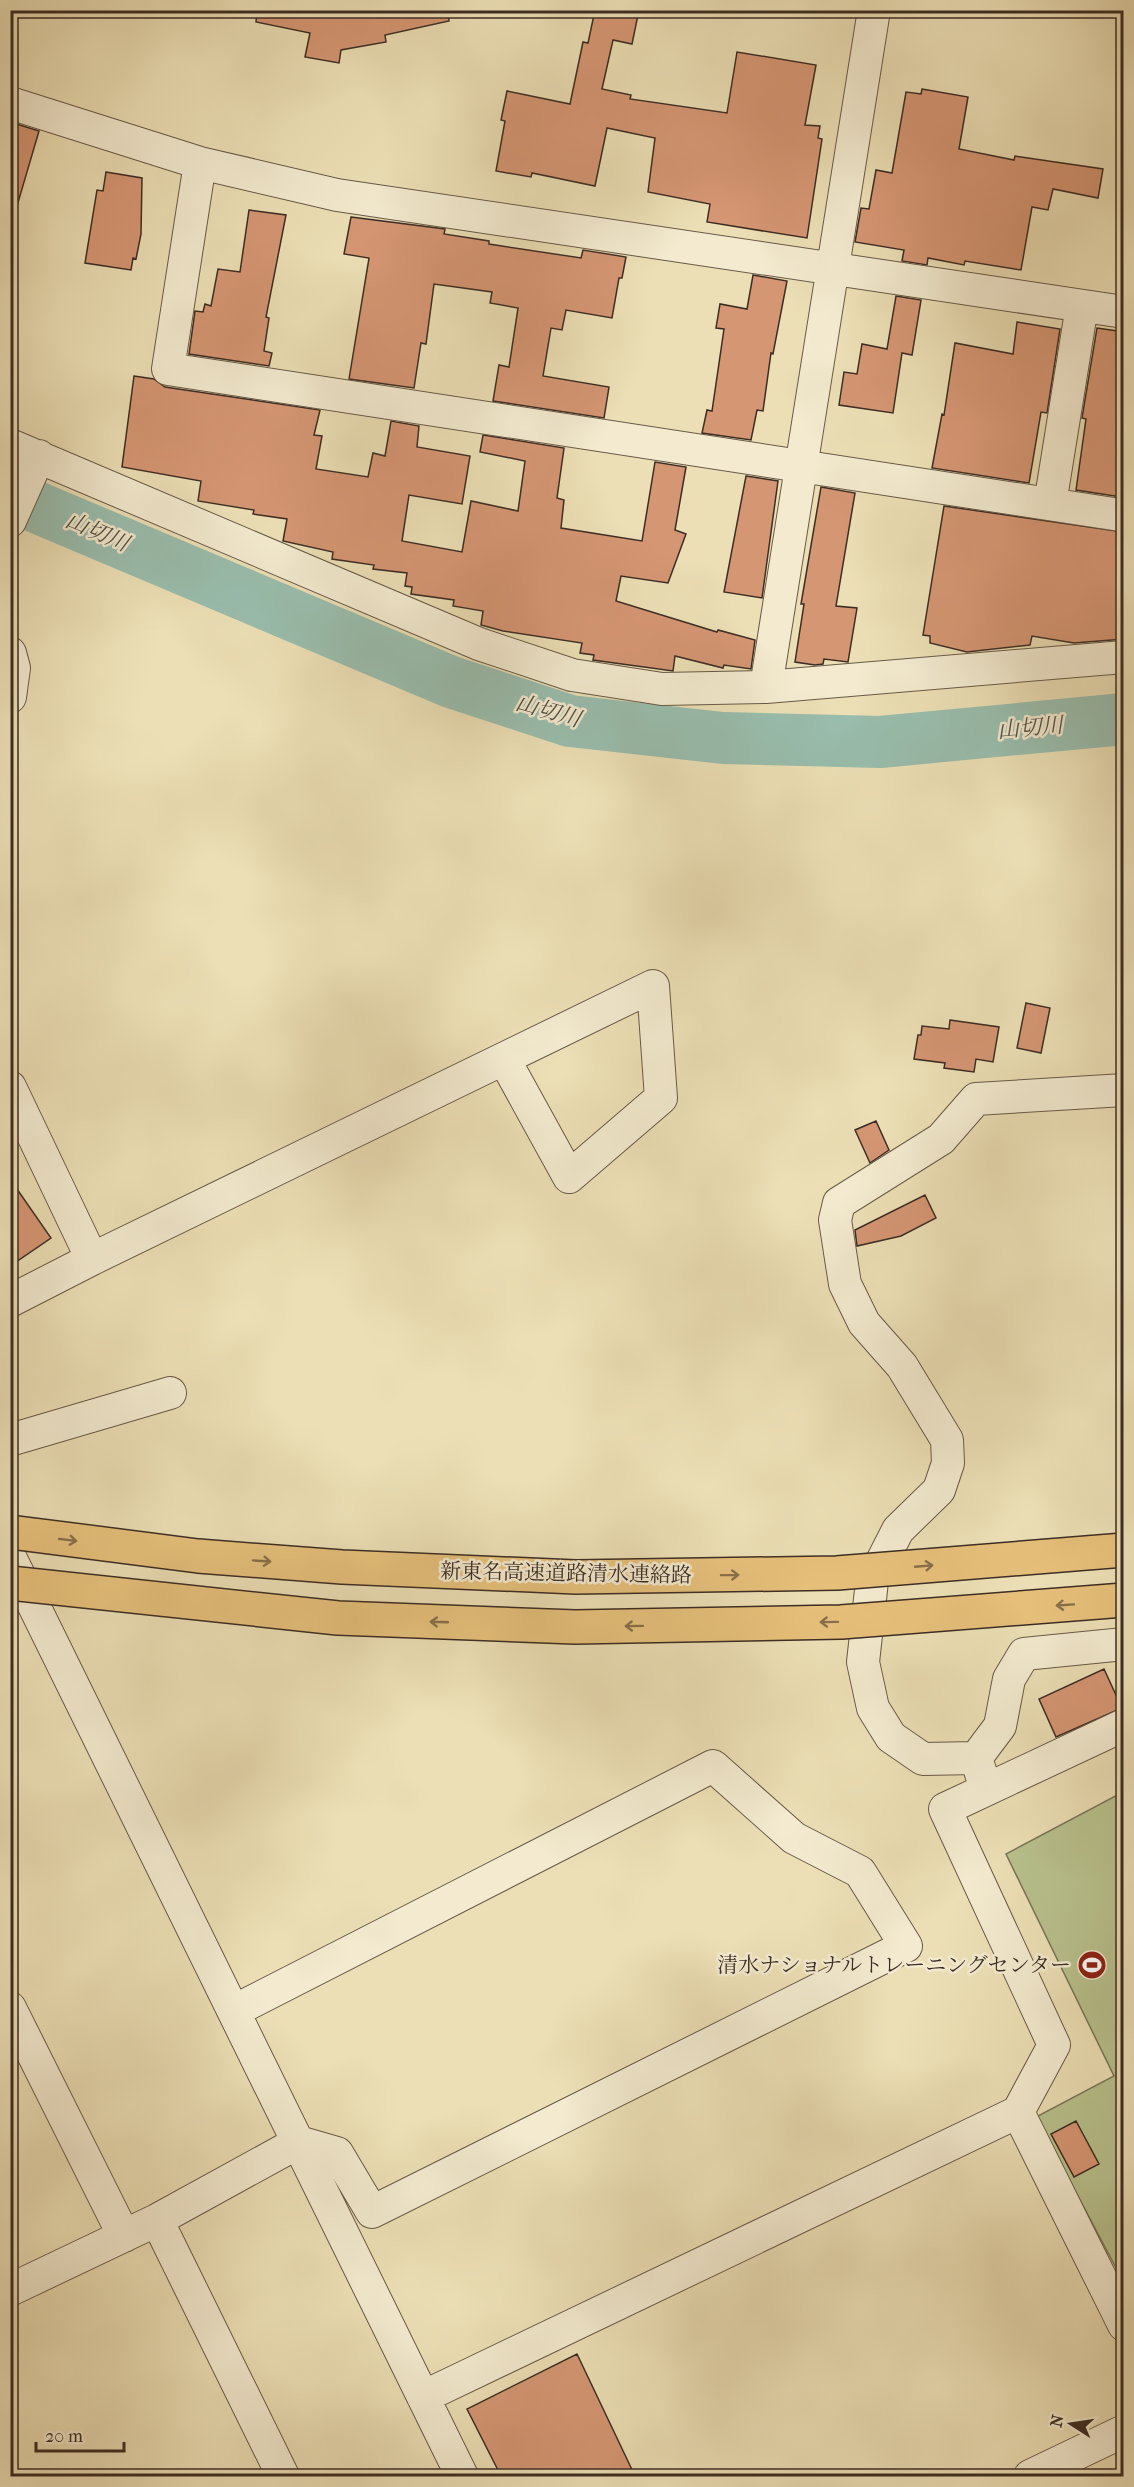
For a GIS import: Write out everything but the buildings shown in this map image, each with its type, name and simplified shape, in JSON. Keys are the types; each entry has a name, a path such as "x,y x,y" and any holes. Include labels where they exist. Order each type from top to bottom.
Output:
{"highway":[{"name":"新東名高速道路清水連絡路","path":"10,1532 209,1557 342,1567 576,1577 837,1573 1124,1550"},
{"path":"10,1583 338,1618 575,1628 841,1622 1124,1600"}],"street":[{"path":"766,687 874,10"},
{"path":"10,103 200,163 337,195 1124,312"},
{"path":"200,163 168,369 1120,515"},
{"path":"1050,504 1082,306"},
{"path":"10,521 20,453 479,644 572,675 662,689 766,687 1124,657"},
{"path":"10,653 14,668 10,697"},
{"path":"10,1301 653,986 661,1098 569,1177 504,1059"},
{"path":"10,1087 92,1259"},
{"path":"976,1758 923,1759 891,1737 873,1708 863,1662 872,1581 898,1530 939,1490 948,1463 947,1440 902,1366 864,1323 845,1284 835,1220 839,1203 941,1139 976,1099 1124,1090"},
{"path":"10,1440 170,1393"},
{"path":"10,1557 462,2476"},
{"path":"976,1758 1000,1725 1010,1679 1024,1653 1124,1644"},
{"path":"423,2397 1018,2112 1054,2045 945,1809 1124,1725"},
{"path":"976,1758 986,1789"},
{"path":"10,2290 157,2220 299,2142 337,2153 372,2212 906,1946 860,1872 794,1838 713,1766 234,2011"},
{"path":"10,2008 124,2236"},
{"path":"1018,2112 1124,2325"},
{"path":"157,2220 283,2476"},
{"path":"1030,2476 1124,2431"}],"green space":[{"name":"清水ナショナルトレーニングセンター","path":"1123,1792 1123,2281 1036,2117 1114,2076 1006,1854"}],"waterway":[{"name":"山切川","path":"10,496 451,682 570,721 723,738 880,742 1124,719"}],"place":[{"name":"清水ナショナルトレーニングセンター","path":"1092,1965"}]}
